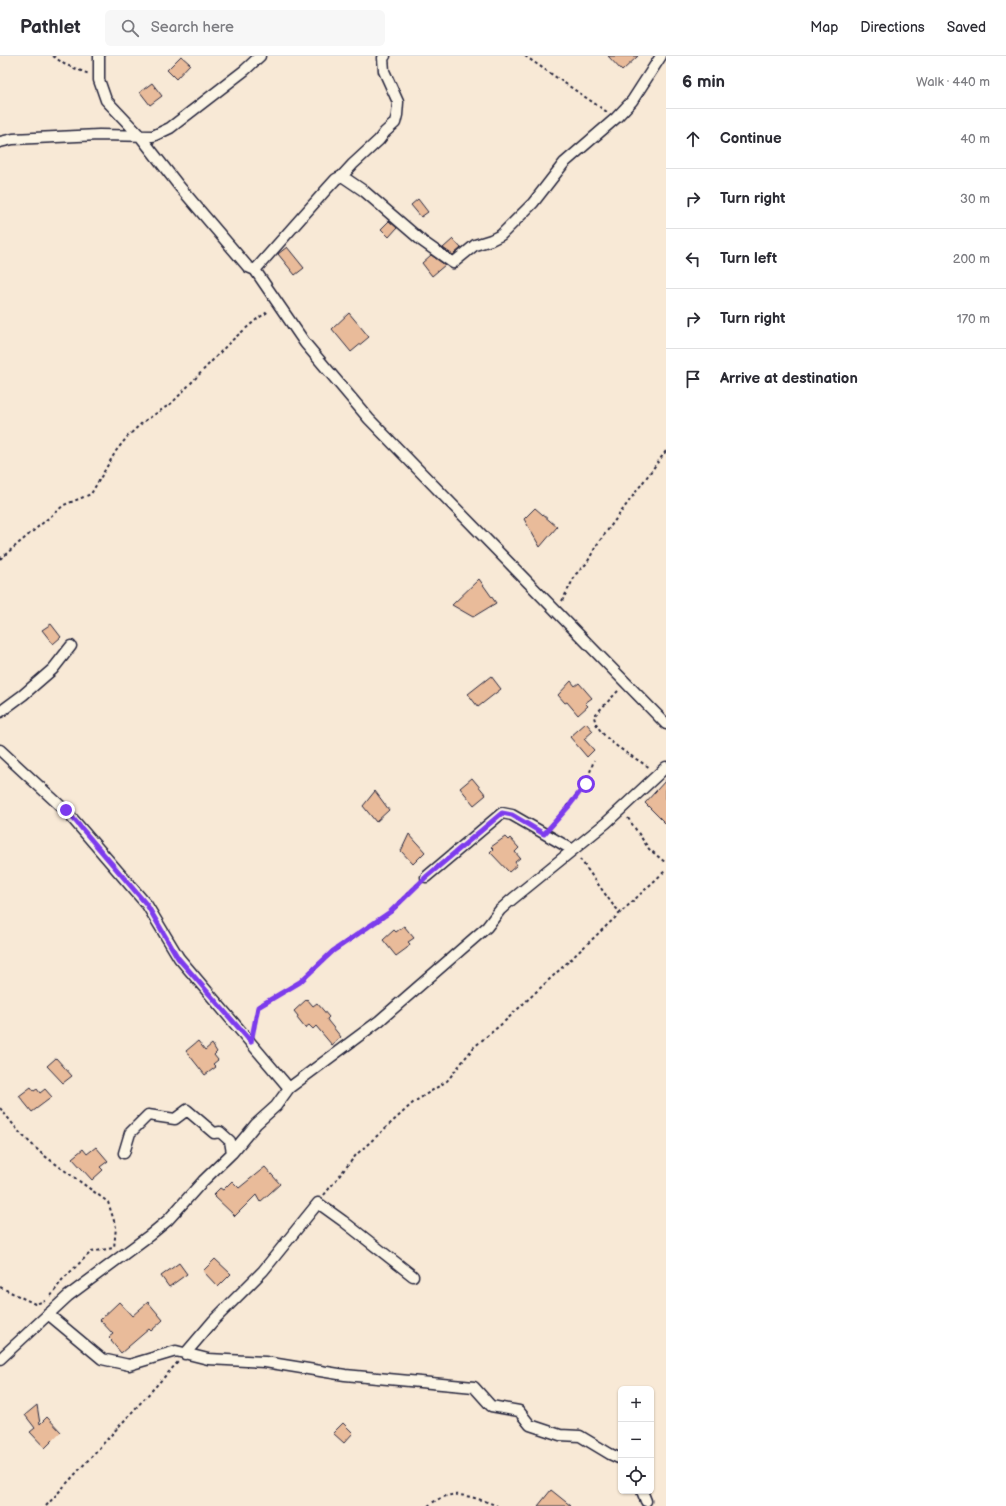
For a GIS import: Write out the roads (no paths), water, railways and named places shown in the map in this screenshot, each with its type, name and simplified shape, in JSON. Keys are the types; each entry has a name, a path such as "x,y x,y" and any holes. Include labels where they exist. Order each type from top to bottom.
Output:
{"street":[{"path":"99,56 99,78 106,100 140,136 179,186 248,267 255,270 305,343 369,419 666,724"},
{"path":"0,142 13,139 99,134 153,136 170,128 245,70 260,56"},
{"path":"255,270 336,179 342,176 395,122 398,115 398,102 384,71 384,58 386,56"},
{"path":"342,176 364,191 422,241 453,263 475,245 501,235 533,203 564,163 616,118 632,101 661,56"},
{"path":"0,712 23,695 53,669 71,646"},
{"path":"0,750 66,810 147,905 178,958 290,1088"},
{"path":"0,1359 68,1296 168,1220 203,1181 232,1153 256,1124 276,1106 290,1088 379,1020 487,927 500,910 510,901 620,810 666,767"},
{"path":"426,877 502,813 512,815 573,850"},
{"path":"124,1153 130,1133 148,1115 175,1119 186,1110 214,1132 220,1132 230,1141 232,1153"},
{"path":"185,1354 214,1320 263,1271 318,1203 413,1276"},
{"path":"48,1314 102,1359 129,1365 176,1351 208,1359 265,1362 345,1375 474,1387 491,1406 519,1411 530,1425 560,1435 580,1436 619,1458"},
{"path":"643,1494 646,1501"}]}
